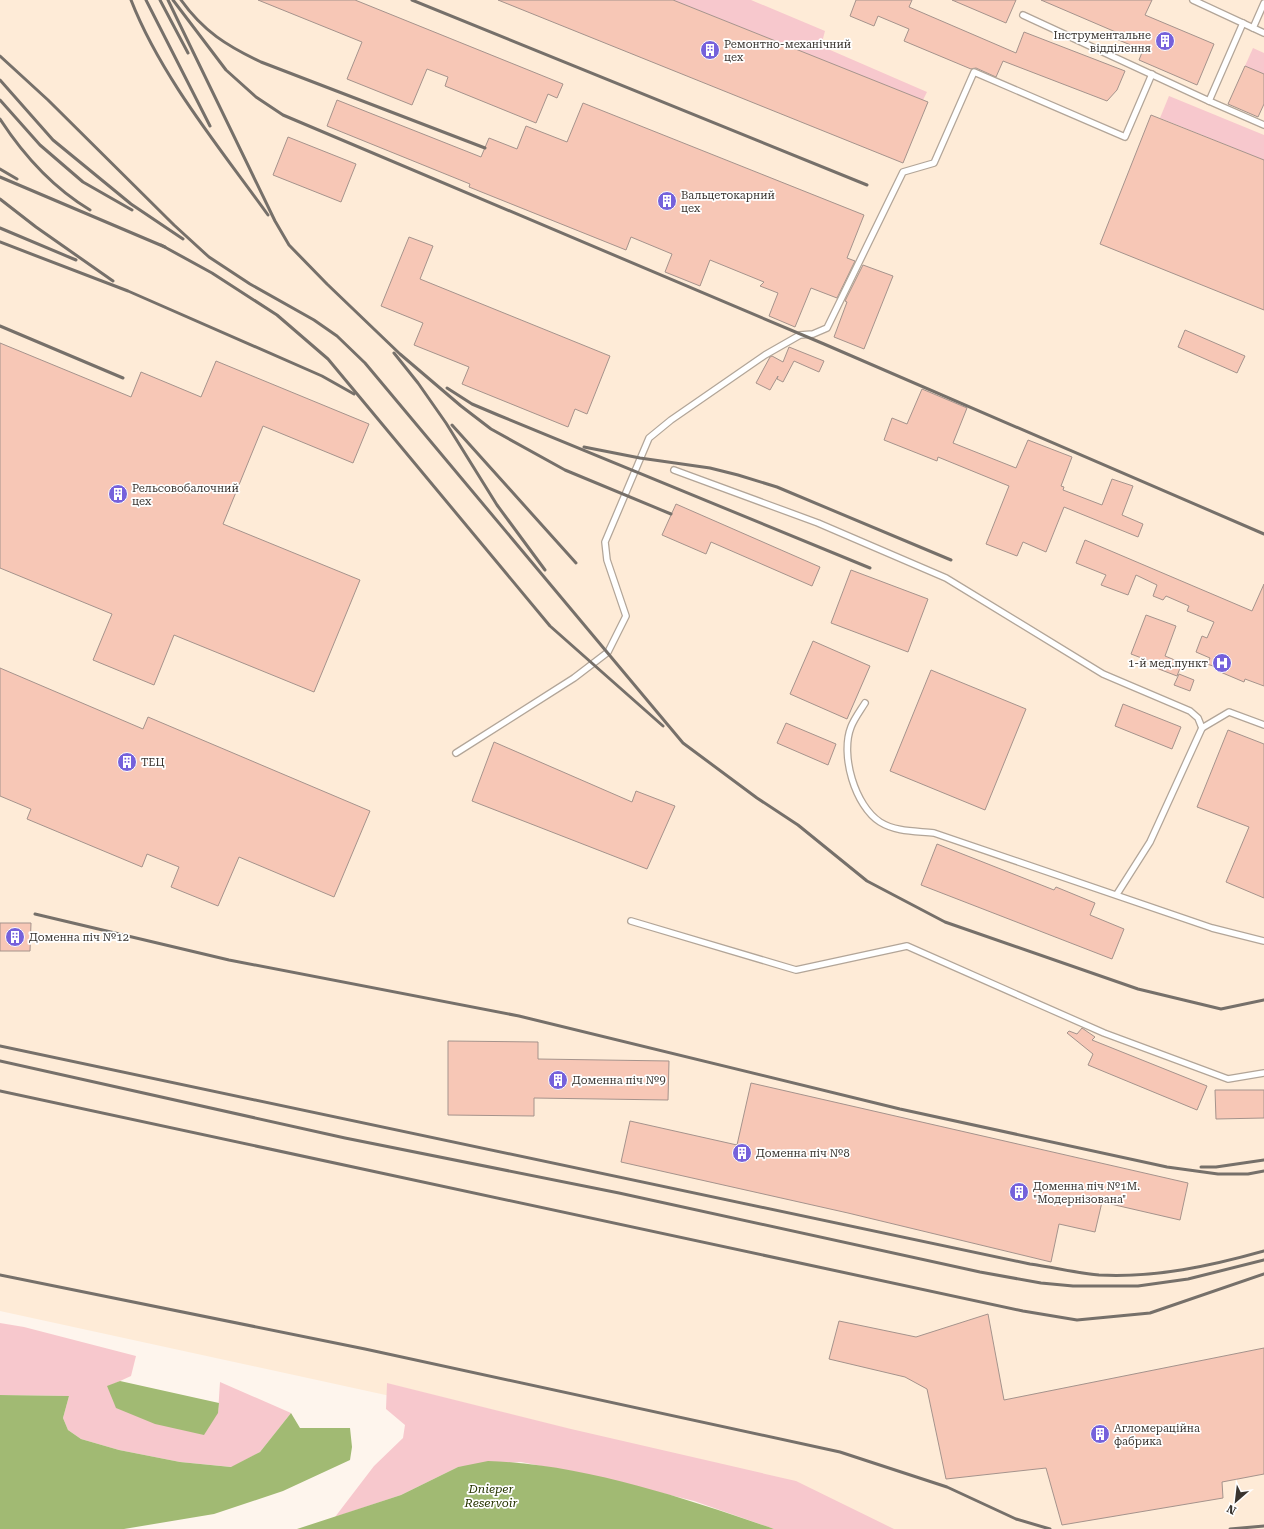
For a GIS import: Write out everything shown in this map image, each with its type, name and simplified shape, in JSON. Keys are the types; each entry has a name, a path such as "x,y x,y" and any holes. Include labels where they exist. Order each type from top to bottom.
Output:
{"lane":[{"path":"1193,0 1264,33"},
{"path":"1253,28 1264,3"},
{"path":"1023,16 1264,125"},
{"path":"1209,101 1243,23"},
{"path":"456,753 574,678 608,652 626,616 607,560 605,542 649,438 671,420 765,355 800,335 813,334 827,328 903,172 934,164 974,72 1126,137 1152,74"},
{"path":"674,470 818,523 946,578 1103,674 1190,710 1198,718 1202,728"},
{"path":"865,703 851,728 847,752 856,792 864,807 880,822 898,830 934,833 1117,894 1212,928 1264,941"},
{"path":"1117,894 1150,842 1202,728 1230,712 1264,725"},
{"path":"631,921 796,970 907,946 1104,1033 1228,1079 1264,1073"}],"shaded area":[{"path":"0,0 1264,0 1264,1529 887,1529 404,1399 0,1311"},
{"path":"673,0 751,0 825,31 821,46 927,92 923,100"},
{"path":"1253,48 1264,53 1264,75 1245,66"},
{"path":"1169,96 1264,135 1264,160 1160,118"},
{"path":"0,1323 24,1327 136,1356 131,1376 107,1387 218,1413 220,1382 291,1413 260,1452 232,1467 180,1462 119,1450 81,1439 68,1430 63,1418 69,1396 0,1395"},
{"path":"387,1383 571,1429 796,1481 894,1529 774,1529 694,1501 597,1477 521,1462 458,1467 401,1495 335,1517 374,1466 403,1438 405,1425 386,1409"}],"water":[{"path":"120,1381 219,1403 218,1413 204,1435 155,1424 116,1408 107,1386"},
{"path":"0,1395 69,1396 63,1418 68,1430 81,1439 119,1450 180,1462 231,1467 260,1452 291,1413 300,1428 350,1428 352,1447 350,1460 283,1491 214,1514 124,1529 0,1529"},
{"name":"Dnieper Reservoir","path":"488,1461 560,1469 633,1484 774,1529 297,1529 401,1495 458,1467"}],"building":[{"path":"258,0 355,0 563,84 557,98 548,94 536,123 445,86 448,77 427,69 412,105 347,79 362,42"},
{"name":"Ремонтно-механічний цех","path":"498,0 673,0 928,102 903,163"},
{"path":"856,0 912,0 909,7 1016,53 1024,32 1125,71 1117,90 1107,101 1003,61 996,77 976,68 971,69 904,41 909,29 878,16 874,26 850,16"},
{"name":"Інструментальне відділення","path":"952,0 1016,0 1006,23"},
{"name":"Інструментальне відділення","path":"1041,0 1152,0 1145,15 1214,44 1197,85 1139,60 1143,50 1116,39 1118,33"},
{"path":"1245,66 1264,74 1264,104 1258,117 1228,104"},
{"name":"Вальцетокарний цех","path":"337,100 481,157 489,138 517,149 526,126 567,142 583,103 864,215 847,258 855,261 837,298 811,288 795,327 769,316 778,293 760,286 764,282 710,260 700,286 665,272 672,254 631,237 626,250 469,187 470,184 327,126"},
{"path":"1151,115 1264,160 1264,310 1100,244"},
{"path":"288,137 356,164 341,202 273,175"},
{"path":"409,237 433,246 420,279 610,356 587,414 575,409 568,427 462,384 469,367 414,345 423,323 381,306"},
{"path":"863,265 893,276 864,349 834,337 847,302 845,301"},
{"path":"1185,330 1245,356 1237,373 1178,347"},
{"name":"Рельсовобалочний цех","path":"0,343 131,397 141,372 201,397 216,361 369,424 353,463 263,426 223,524 360,580 314,692 174,635 154,685 93,660 112,614 0,568"},
{"path":"789,347 824,361 819,372 794,361 783,382 777,379 778,376 770,390 756,383 770,357 772,356 783,362"},
{"path":"922,389 967,408 953,443 1016,468 1028,440 1072,457 1061,486 1064,487 1063,490 1102,505 1112,479 1133,486 1122,515 1143,524 1138,537 1064,507 1046,552 1023,542 1017,556 986,544 1009,486 938,457 937,461 884,440 892,418 907,424"},
{"path":"676,504 820,567 812,586 711,542 706,554 662,535"},
{"path":"1085,540 1252,611 1264,584 1264,686 1245,679 1244,682 1218,671 1219,668 1207,664 1210,658 1196,652 1202,636 1207,638 1214,622 1187,611 1189,606 1166,596 1163,600 1153,596 1157,585 1136,575 1128,595 1101,585 1106,575 1076,563"},
{"path":"851,570 928,599 908,652 831,623"},
{"path":"1146,615 1176,626 1165,656 1182,663 1177,676 1151,666 1152,662 1131,654"},
{"path":"813,641 870,666 847,719 790,694"},
{"name":"ТЕЦ","path":"0,668 143,729 148,717 370,811 334,897 239,857 218,906 171,887 179,867 147,854 142,867 27,819 31,809 0,796"},
{"path":"931,670 1026,709 985,810 890,771"},
{"path":"1179,674 1194,680 1190,691 1174,685"},
{"path":"1123,704 1181,727 1172,749 1115,726"},
{"path":"786,723 836,744 828,765 777,743"},
{"path":"1228,730 1264,744 1264,898 1226,882 1249,827 1197,807"},
{"path":"494,742 632,802 636,791 675,806 647,869 472,801"},
{"path":"937,844 1054,890 1056,887 1095,903 1090,915 1124,929 1112,959 921,885"},
{"name":"Доменна піч №12","path":"0,923 31,923 30,951 0,951"},
{"path":"1082,1028 1095,1037 1092,1040 1207,1086 1197,1110 1088,1065 1093,1054 1067,1033 1069,1031 1077,1034"},
{"name":"Доменна піч №9","path":"448,1041 538,1042 538,1059 669,1061 668,1100 534,1098 534,1116 448,1115"},
{"name":"Доменна піч №1М. \"Модернізована\"","path":"751,1083 1188,1183 1180,1220 1102,1202 1095,1232 1059,1224 1051,1262 848,1213 621,1162 630,1121 737,1145"},
{"path":"1215,1090 1264,1090 1264,1118 1216,1119"},
{"name":"Агломераційна фабрика","path":"988,1314 1004,1400 1264,1348 1264,1474 1222,1482 1223,1498 1062,1525 1046,1468 946,1479 927,1389 905,1377 829,1359 839,1321 916,1337"}],"railway":[{"path":"131,0 158,57 175,84 211,138 268,215"},
{"path":"146,0 210,126"},
{"path":"160,0 188,53"},
{"path":"168,0 275,221 289,245 327,284 400,354 461,406 491,429 565,470 671,514"},
{"path":"173,0 226,70 256,97 283,115 824,344 1264,534"},
{"path":"181,0 198,21 216,37 261,62 485,148"},
{"path":"412,0 867,185"},
{"path":"0,56 48,100 174,225 209,257 250,284 314,320 337,336 365,363 683,743 757,798 798,825 867,881 945,922 1138,989 1221,1009 1264,1000"},
{"path":"0,80 53,140 131,204 183,239"},
{"path":"0,100 40,145 83,182 132,210"},
{"path":"0,119 19,146 40,170 63,191 90,210"},
{"path":"0,169 17,179"},
{"path":"0,177 165,247"},
{"path":"0,199 36,227 113,281"},
{"path":"0,228 76,260"},
{"path":"0,242 128,291 322,376 354,394"},
{"path":"161,245 212,273 277,315 328,359 550,626 663,726"},
{"path":"0,326 123,378"},
{"path":"394,353 418,383 446,423 497,505 545,570"},
{"path":"447,388 472,404 870,568"},
{"path":"452,425 576,563"},
{"path":"584,447 640,458 710,468 777,487 951,560"},
{"path":"35,914 229,960 519,1016 900,1109 1167,1167 1218,1174 1248,1174 1264,1171"},
{"path":"0,1046 1030,1264 1082,1273 1099,1275 1141,1275 1162,1273 1224,1262 1264,1251"},
{"path":"0,1061 345,1138 619,1193 980,1272 1041,1283 1073,1286 1138,1286 1188,1279 1264,1260"},
{"path":"0,1091 1023,1311 1077,1320 1150,1313 1264,1274"},
{"path":"1201,1167 1216,1167 1264,1160"},
{"path":"0,1275 365,1349 840,1452 947,1487 1016,1519 1050,1529"},
{"path":"1230,1529 1264,1526"}],"place":[{"name":"Інструментальне відділення","path":"1165,41"},
{"name":"Ремонтно-механічний цех","path":"710,50"},
{"name":"Вальцетокарний цех","path":"667,201"},
{"name":"Рельсовобалочний цех","path":"118,494"},
{"name":"1-й мед.пункт","path":"1222,663"},
{"name":"ТЕЦ","path":"127,762"},
{"name":"Доменна піч №12","path":"15,937"},
{"name":"Доменна піч №9","path":"558,1080"},
{"name":"Доменна піч №8","path":"742,1153"},
{"name":"Доменна піч №1М. \"Модернізована\"","path":"1019,1192"},
{"name":"Агломераційна фабрика","path":"1100,1434"}]}
